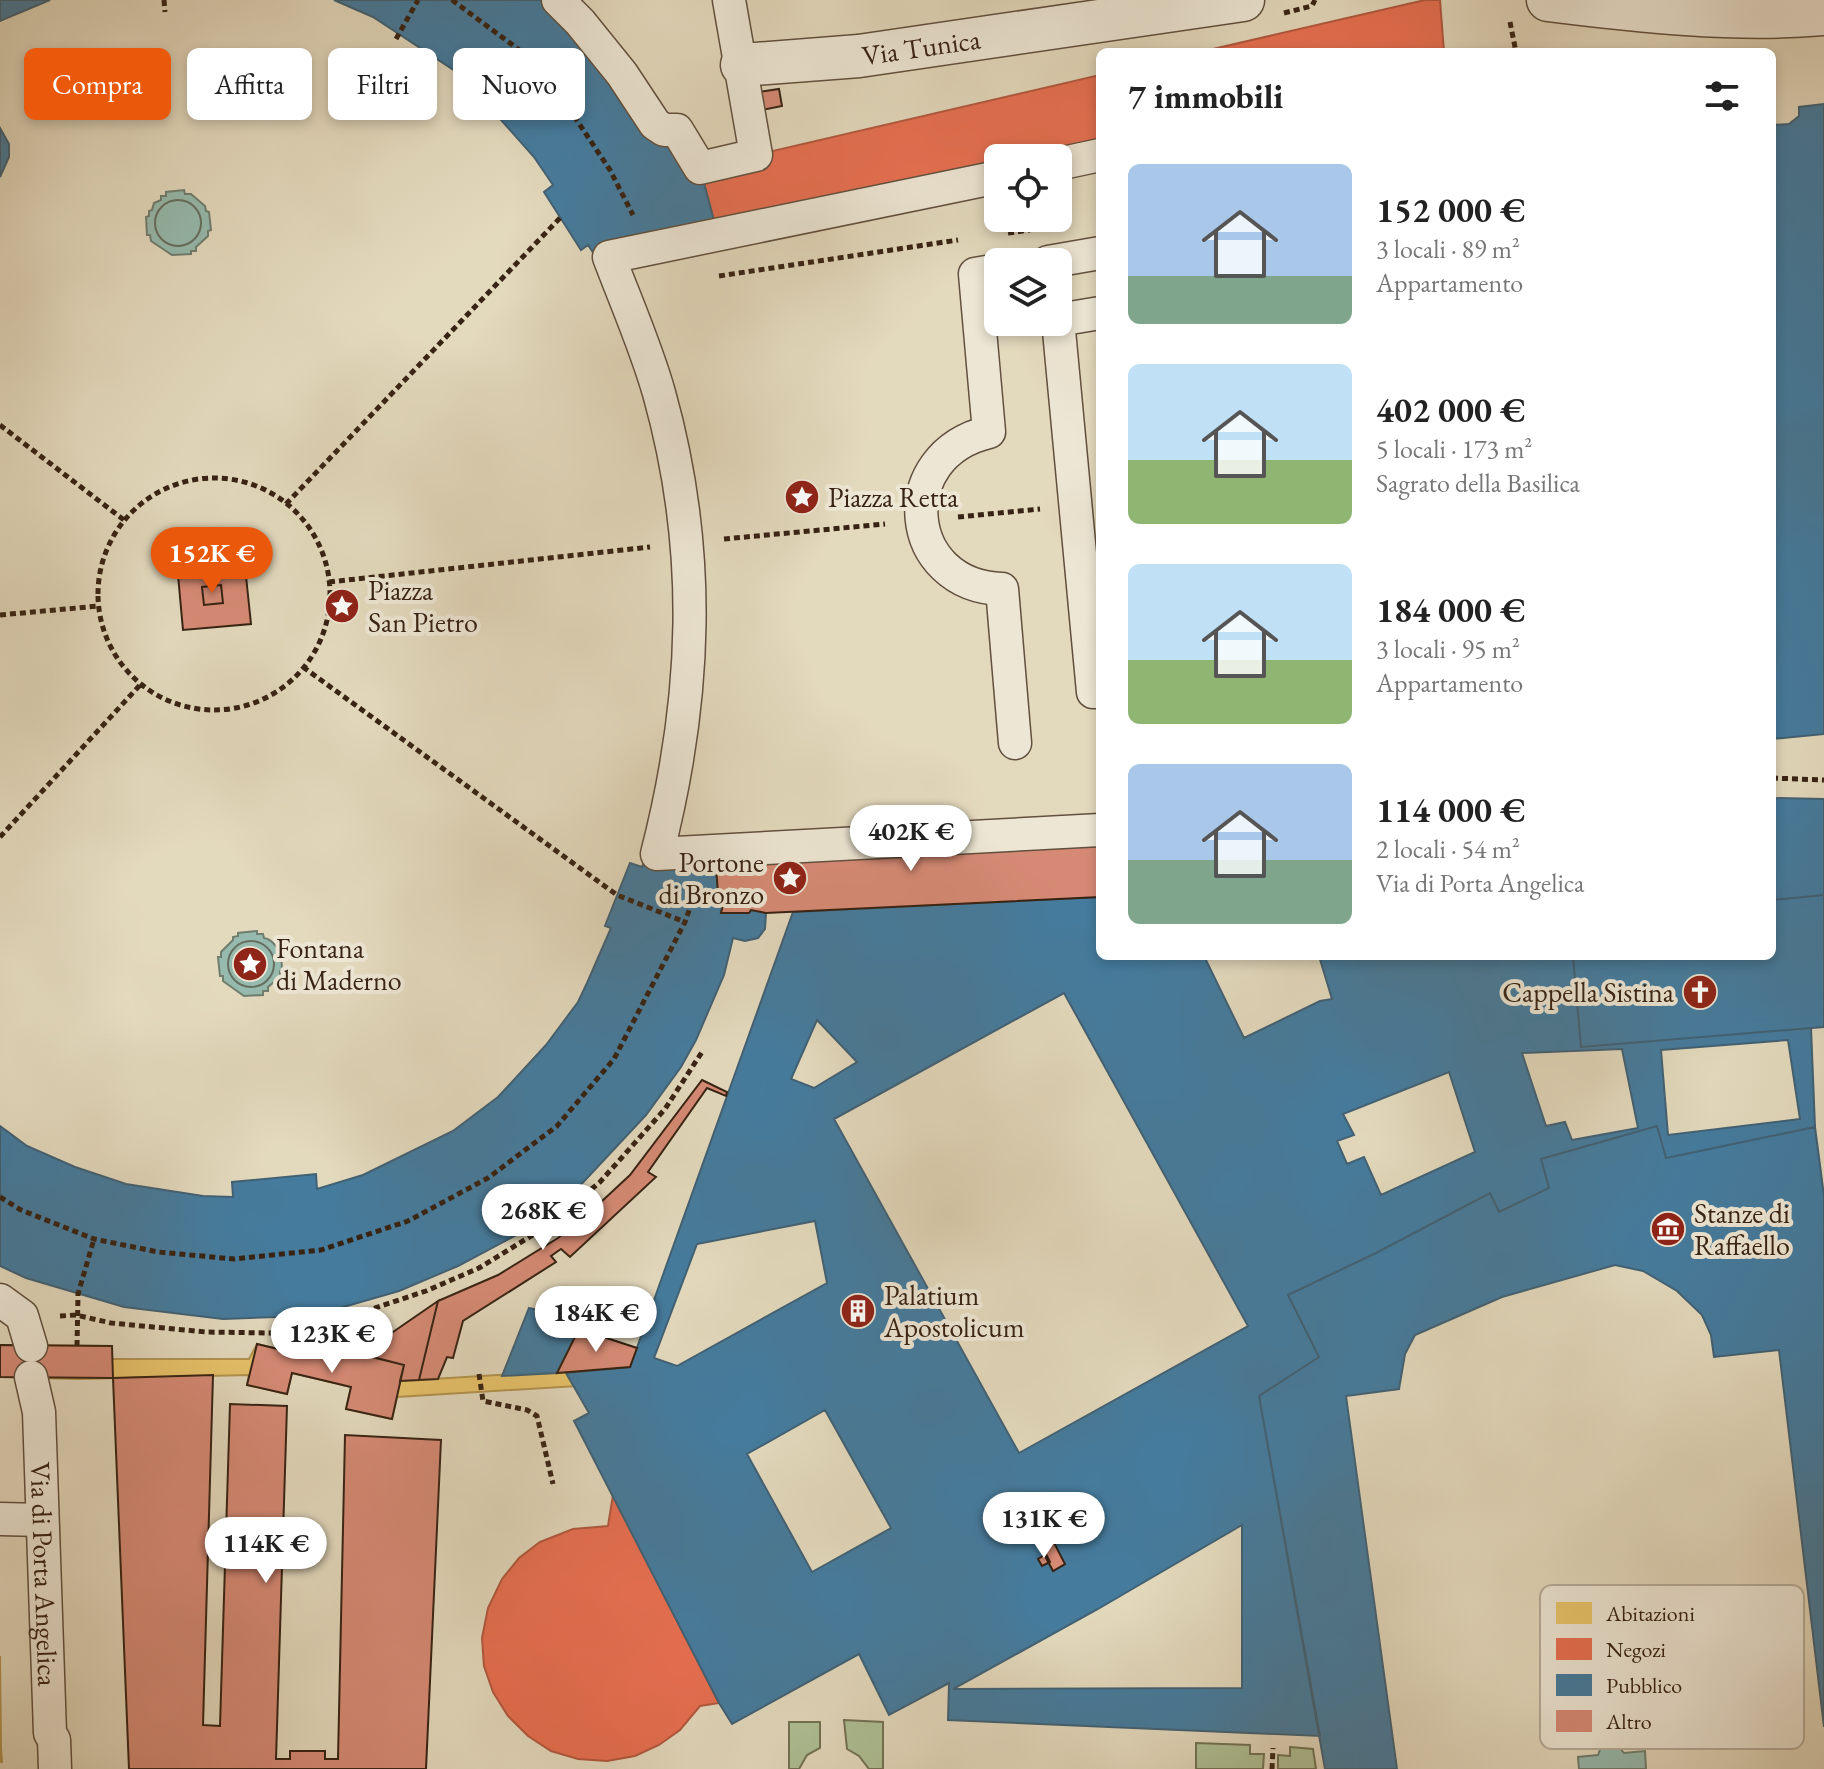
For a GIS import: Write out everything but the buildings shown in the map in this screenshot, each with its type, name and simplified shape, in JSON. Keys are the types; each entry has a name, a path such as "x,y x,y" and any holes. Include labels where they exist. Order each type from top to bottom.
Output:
{"street":[{"path":"558,0 622,74 655,124 664,130 677,130 700,168 756,155 729,0"},
{"name":"Via Tunica","path":"742,65 859,56 1243,0"},
{"path":"1548,0 1732,8 1780,18 1824,14"},
{"path":"1072,161 1096,156"},
{"path":"984,180 609,257 659,392 677,470 688,542 691,626 686,704 675,779 657,854 1096,830"},
{"path":"1072,258 1096,254"},
{"path":"984,272 975,274 989,432 963,440 934,467 923,491 922,520 934,555 952,573 976,586 1002,589 1015,743"},
{"path":"1096,314 1058,320 1093,692 1096,692"},
{"name":"Via di Porta Angelica","path":"21,1335 39,1412 50,1733 54,1740 55,1769"},
{"path":"0,1519 42,1520"}],"path":[{"path":"164,0 165,12"},
{"path":"396,39 418,0"},
{"path":"452,0 522,52 568,107 610,170 649,249"},
{"path":"286,504 560,218"},
{"path":"1008,233 1014,232"},
{"path":"715,276 961,240"},
{"path":"0,425 124,520"},
{"path":"202,478 247,483 268,491 286,504 302,518 315,536 324,556 329,582 327,623 319,643 303,667 273,694 251,704 223,709 183,705 161,697 141,684 112,649 103,628 99,606 98,581 103,558 124,520 162,490 202,478"},
{"path":"329,582 688,542 1077,505"},
{"path":"0,615 99,606"},
{"path":"0,1197 21,1210 94,1239 158,1252 234,1259 321,1250 408,1221 488,1178 557,1126 614,1059 685,922 617,895 303,667"},
{"path":"0,837 141,684"},
{"path":"1776,778 1824,780"},
{"path":"21,1335 76,1315 111,1323 206,1332 270,1333 320,1327 330,1319 426,1291 479,1268 549,1225 600,1182 665,1109 702,1052"},
{"path":"77,1346 78,1294 94,1239"},
{"path":"330,1319 333,1347"},
{"path":"479,1374 483,1401 527,1410 537,1416 553,1484"},
{"path":"1272,1769 1273,1748"}],"green space":[{"path":"844,1720 883,1722 883,1769 869,1769 859,1756 847,1749"},
{"path":"789,1722 820,1722 820,1748 807,1755 799,1769 789,1769"},
{"path":"1196,1743 1250,1745 1250,1754 1264,1754 1263,1769 1196,1769"},
{"path":"1290,1747 1313,1749 1316,1769 1278,1769 1278,1755 1290,1756"}],"water":[{"path":"184,190 185,194 191,194 205,206 209,212 211,230 196,251 172,255 151,241 150,235 147,235 146,217 154,203 161,200 161,196 166,196 166,192"},
{"name":"Fontana di Maderno","path":"257,931 281,952 282,970 280,977 268,987 268,991 263,991 263,995 244,996 223,981 218,957 238,933"},
{"path":"1600,1749 1621,1749 1624,1753 1645,1751 1646,1769 1579,1769 1578,1757 1598,1755"}],"place":[{"name":"Piazza Retta","path":"802,497"},
{"name":"Piazza San Pietro","path":"342,606"},
{"name":"Portone di Bronzo","path":"790,878"},
{"name":"Fontana di Maderno","path":"250,964"},
{"name":"Cappella Sistina","path":"1700,992"},
{"name":"Stanze di Raffaello","path":"1668,1229"},
{"name":"Palatium Apostolicum","path":"858,1311"}]}
